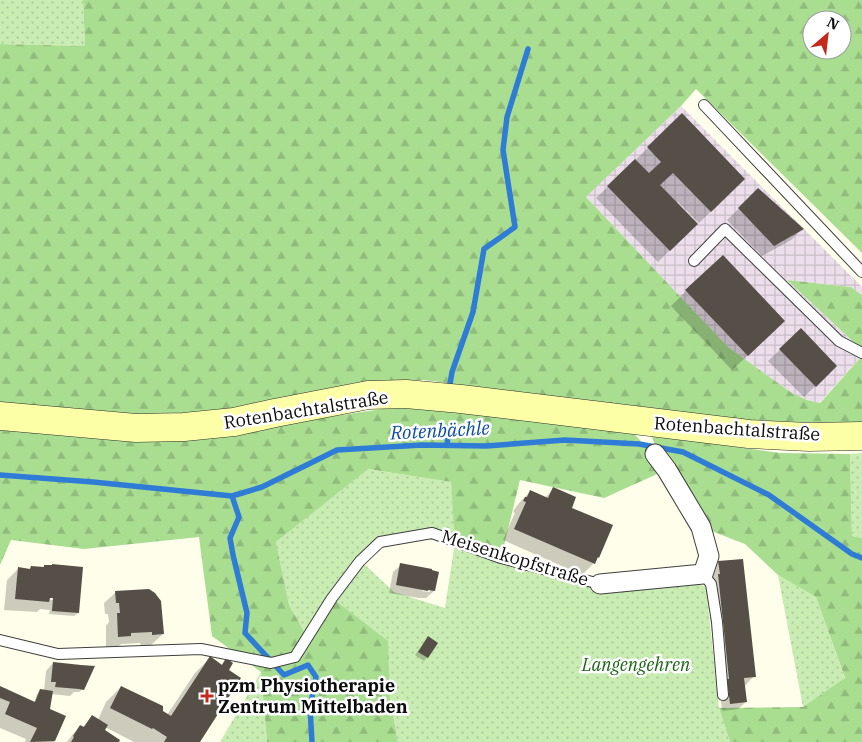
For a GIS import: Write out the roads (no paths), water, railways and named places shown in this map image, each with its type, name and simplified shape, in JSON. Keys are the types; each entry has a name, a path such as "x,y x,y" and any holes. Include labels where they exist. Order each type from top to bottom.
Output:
{"main road":[{"name":"Rotenbachtalstraße","path":"0,416 136,428 184,427 234,422 368,396 406,394 461,399 641,428 809,437 862,436"}],"street":[{"name":"Rotenbachtalstraße","path":"655,454 701,527 709,556 703,574"},
{"name":"Meisenkopfstraße","path":"600,584 703,574"}],"lane":[{"path":"704,105 862,272"},
{"path":"694,261 725,229 839,341 862,353"},
{"name":"Meisenkopfstraße","path":"0,640 58,654 201,650 271,663 294,657 332,598 360,561 380,542 432,533 501,558 600,584"},
{"path":"703,574 711,584 717,622 724,695"}],"waterway":[{"path":"449,390 452,372 473,312 484,249 515,227 503,150 507,117 528,49"},
{"path":"447,445 449,428"},
{"name":"Rotenbächle","path":"0,475 232,496 262,487 337,450 422,445 486,446 565,440 639,444 683,452 769,495 852,554 862,558"},
{"path":"232,496 239,517 230,538 247,613 245,633 284,675 308,665 316,677 310,708 312,742"}],"place":[{"name":"pzm Physiotherapie Zentrum Mittelbaden","path":"207,696"}],"park label":[{"name":"Langengehren","path":"636,665"}]}
